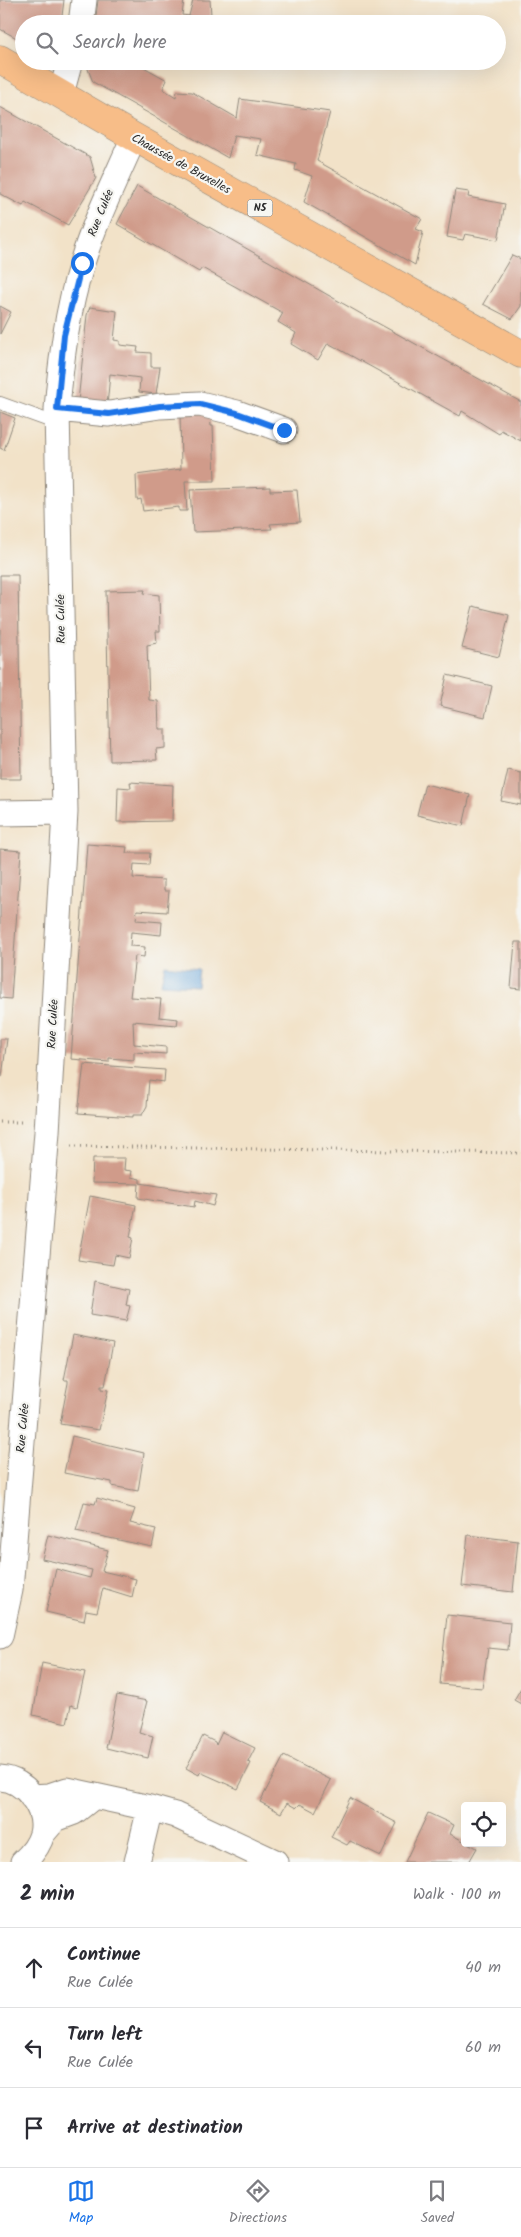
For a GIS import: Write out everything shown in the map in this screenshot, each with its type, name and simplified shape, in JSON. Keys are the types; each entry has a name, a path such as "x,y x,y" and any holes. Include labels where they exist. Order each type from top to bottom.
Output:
{"main road":[{"name":"Chaussée de Bruxelles","path":"0,59 15,68"},
{"name":"Chaussée de Bruxelles","path":"19,70 134,137 521,354"}],"street":[{"path":"82,15 84,0"},
{"path":"61,94 68,70"},
{"name":"Rue Culée","path":"0,1636 10,1590 47,1132 65,812 58,417 64,335 82,263 98,220 134,137"},
{"path":"58,417 109,414 160,406 200,404 237,413 284,430"},
{"path":"0,813 65,812"},
{"path":"2,1776 20,1784 32,1797 40,1811 43,1833"},
{"path":"32,1797 49,1796 67,1790 150,1808 175,1815 276,1862"},
{"path":"23,1862 34,1853 43,1833 55,1819 74,1812 93,1797"},
{"path":"137,1862 150,1808"}],"lane":[{"path":"0,403 58,417"}],"path":[{"path":"0,1122 34,1123 69,1146 521,1154"}],"water":[{"path":"165,965 199,969 197,986 161,984"}],"building":[{"path":"0,0 64,0 62,15 15,15 15,37 0,29"},
{"path":"98,0 184,0 182,15 96,15"},
{"path":"193,0 210,0 211,15 189,15"},
{"path":"88,70 149,70 167,80 163,89 176,97 177,91 192,92 237,118 240,99 330,112 317,161 422,219 416,229 423,232 415,265 304,202 312,176 295,170 296,164 257,155 261,139 234,135 228,158 93,82"},
{"path":"0,107 90,157 96,178 68,225 25,202 23,206 0,194"},
{"path":"137,186 363,315 521,402 521,441 501,430 499,434 462,411 460,416 328,343 318,360 291,344 296,333 278,322 283,313 202,268 199,272 117,224"},
{"path":"455,190 469,192 468,197 505,204 498,240 465,234 463,240 447,237"},
{"path":"512,255 521,259 521,306 512,319 483,304"},
{"path":"0,306 11,312 0,334"},
{"path":"90,307 117,311 114,340 120,341 120,345 138,347 137,352 151,353 151,367 160,367 156,394 139,392 140,378 110,374 107,406 78,402 87,315"},
{"path":"180,411 210,414 211,426 213,426 215,481 185,481 187,511 179,511 179,507 143,511 141,499 137,500 136,475 181,469"},
{"path":"0,412 15,418 4,450 0,448"},
{"path":"270,487 270,491 297,490 300,522 270,524 272,529 193,532 190,490"},
{"path":"0,575 18,575 21,779 0,779"},
{"path":"145,590 144,593 159,595 160,631 156,631 157,643 147,645 149,700 158,701 159,729 165,729 165,748 156,749 157,760 110,761 106,591"},
{"path":"473,606 509,615 499,657 462,648"},
{"path":"447,675 492,686 485,717 440,706"},
{"path":"508,770 521,773 521,805 501,801"},
{"path":"130,782 173,785 172,821 117,822 118,787 131,788"},
{"path":"425,784 470,795 463,826 417,815"},
{"path":"87,844 127,847 126,853 150,853 149,865 134,864 133,878 164,880 164,891 169,891 167,912 137,910 136,920 162,922 161,935 131,932 130,946 145,947 144,957 135,956 130,997 161,999 159,1017 178,1019 177,1025 133,1021 134,1044 166,1047 166,1054 134,1052 134,1060 109,1058 109,1062 71,1059"},
{"path":"0,849 21,851 11,999 0,998"},
{"path":"515,942 521,942 521,989 511,988"},
{"path":"0,1039 7,1039 2,1077 0,1077"},
{"path":"84,1064 165,1070 164,1082 149,1080 147,1106 142,1115 133,1115 133,1117 78,1113"},
{"path":"93,1158 125,1158 124,1170 132,1171 131,1177 140,1179 140,1183 216,1195 213,1206 195,1201 194,1207 138,1198 139,1184 92,1183"},
{"path":"90,1196 136,1205 130,1237 133,1238 129,1258 115,1255 113,1265 78,1260"},
{"path":"95,1281 129,1289 126,1305 130,1306 126,1321 90,1315"},
{"path":"73,1335 113,1343 105,1386 101,1386 101,1389 108,1390 99,1430 60,1424 68,1383 68,1380 64,1380"},
{"path":"72,1436 144,1453 138,1491 112,1486 112,1482 64,1473"},
{"path":"97,1498 135,1509 130,1523 156,1529 152,1547 76,1531 84,1502 95,1504"},
{"path":"48,1535 108,1550 102,1571 136,1579 132,1597 103,1588 97,1612 86,1610 84,1621 46,1612 56,1569 90,1578 92,1570 42,1559"},
{"path":"468,1535 518,1541 513,1592 462,1586"},
{"path":"447,1615 510,1622 508,1650 488,1648 482,1688 440,1684"},
{"path":"42,1663 85,1672 77,1707 71,1705 67,1723 33,1715"},
{"path":"521,1688 521,1704 514,1700"},
{"path":"117,1695 147,1701 139,1732 153,1736 148,1758 106,1748"},
{"path":"222,1732 255,1748 248,1762 251,1763 238,1789 200,1772 199,1775 186,1768 203,1736 215,1742 216,1745"},
{"path":"284,1756 331,1780 315,1812 300,1804 296,1808 287,1803 281,1813 260,1802"},
{"path":"350,1798 397,1823 381,1856 350,1841 347,1845 331,1837"},
{"path":"428,1813 454,1825 450,1834 461,1840 461,1847 477,1848 469,1862 405,1862"}],"route":[{"path":"82,263 64,335 57,409 109,414 160,406 200,404 237,413 284,430"}]}
